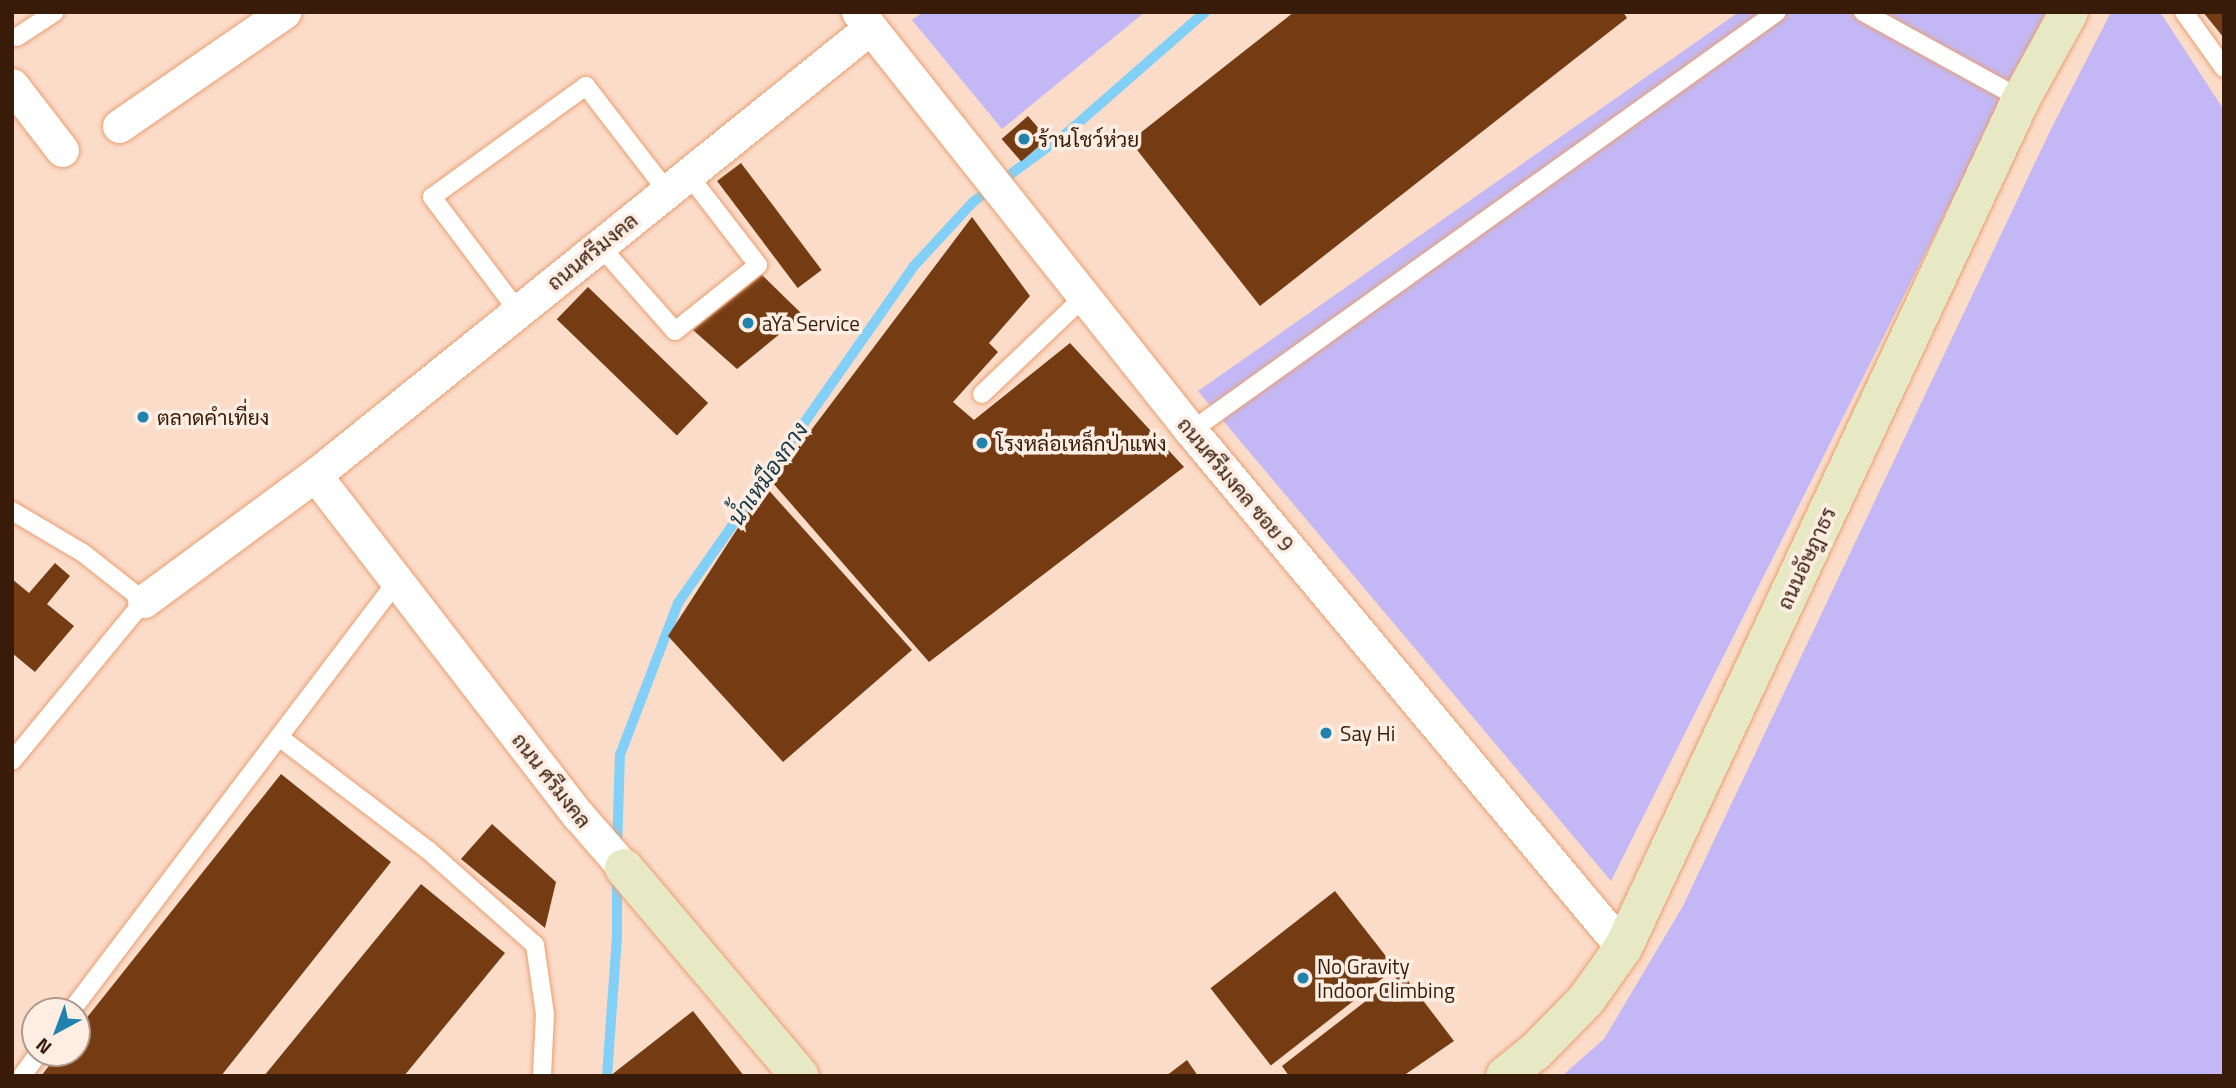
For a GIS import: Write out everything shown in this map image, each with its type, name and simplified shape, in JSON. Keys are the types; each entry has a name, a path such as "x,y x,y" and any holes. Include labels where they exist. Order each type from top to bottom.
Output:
{"street":[{"path":"119,125 284,12"},
{"name":"ถนนอัษฎาธร","path":"1505,1076 1535,1052 1586,1000 1623,948 2021,99 2069,12"},
{"name":"ถนนศรีมงคล ซอย 9","path":"864,20 1191,431 1623,948"},
{"name":"ถนนศรีมงคล","path":"144,601 315,475 600,246 678,183 864,20"},
{"path":"12,85 62,150"},
{"name":"ถนน ศรีมงคล","path":"315,475 579,816 800,1076"}],"lane":[{"path":"17,37 55,12"},
{"path":"1191,431 1777,12"},
{"path":"1863,12 2021,99"},
{"path":"2184,12 2224,68"},
{"path":"518,312 432,197 586,86 758,264 675,331 600,246"},
{"path":"982,394 1085,296"},
{"path":"12,511 83,553 144,601 12,761"},
{"path":"82,997 397,581"},
{"path":"279,737 428,850 535,945 545,1014 542,1076"}],"shaded area":[{"path":"923,12 1145,12 1002,129 912,20"},
{"path":"1739,12 2046,12 1611,881 1198,391"},
{"path":"2111,12 2160,12 2224,110 2224,1076 1562,1076 1604,1039 1683,906 2050,131"}],"building":[{"path":"1294,12 1623,12 1627,18 1260,306 1130,141"},
{"path":"2203,12 2224,12 2224,38"},
{"name":"ร้านโชว์ห่วย","path":"1028,116 1048,139 1021,162 1002,139"},
{"path":"741,163 822,270 798,288 717,181"},
{"name":"โรงหล่อเหล็กป่าแพ่ง","path":"972,217 1030,296 989,343 998,352 953,402 974,420 1070,343 1184,467 929,662 772,482"},
{"name":"aYa Service","path":"762,275 803,315 737,369 693,330"},
{"path":"588,287 708,403 677,435 557,319"},
{"path":"765,486 912,650 783,762 668,636"},
{"path":"55,563 70,576 47,604 74,626 35,672 12,653 12,579 29,593"},
{"path":"281,774 391,862 221,1076 41,1076 48,1067 91,1067 91,1012"},
{"path":"492,824 556,882 545,928 461,859"},
{"path":"421,884 505,953 404,1076 264,1076"},
{"name":"No Gravity Indoor Climbing","path":"1335,891 1395,968 1271,1065 1210,988"},
{"path":"1402,973 1454,1041 1403,1076 1289,1076 1282,1066"},
{"path":"693,1011 744,1076 610,1076"},
{"path":"1187,1060 1198,1076 1166,1076"}],"waterway":[{"name":"น้ำเหมืองกาง","path":"617,849 620,755 678,603 913,267 973,202 1068,132 1205,12"},
{"name":"น้ำเหมืองกาง","path":"607,1076 617,938 617,876"}],"place":[{"name":"ร้านโชว์ห่วย","path":"1024,139"},
{"name":"aYa Service","path":"748,323"},
{"name":"ตลาดคำเที่ยง","path":"143,417"},
{"name":"โรงหล่อเหล็กป่าแพ่ง","path":"982,443"},
{"name":"Say Hi","path":"1326,733"},
{"name":"No Gravity Indoor Climbing","path":"1303,978"}]}
